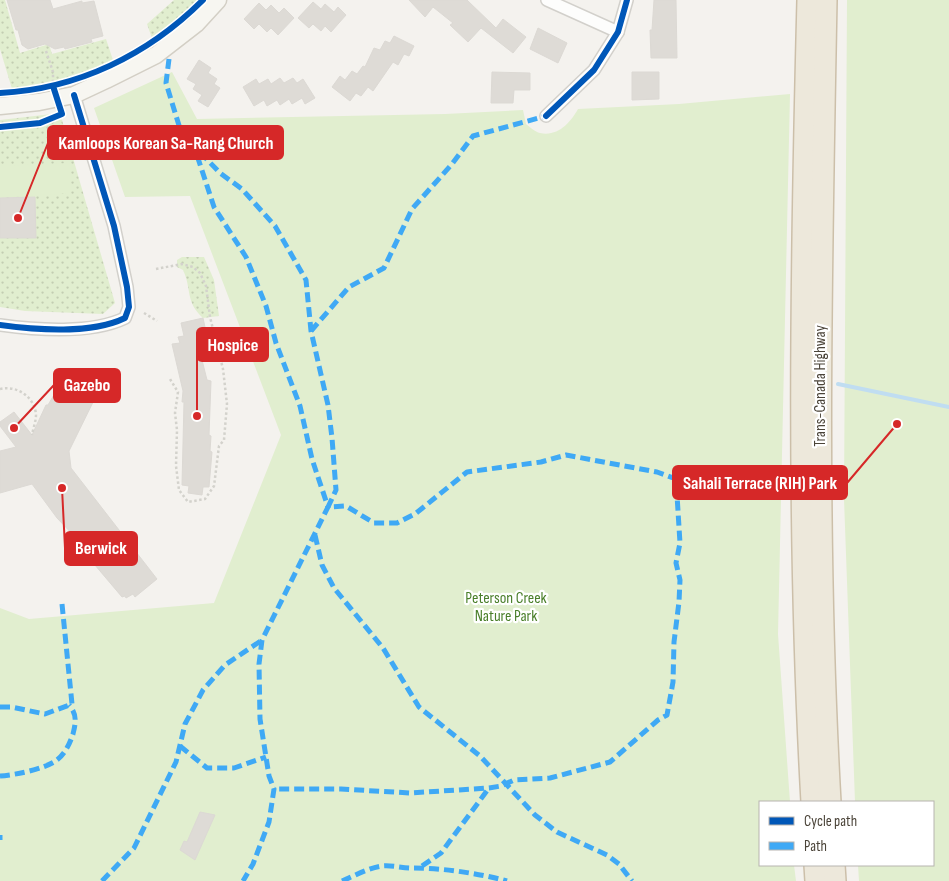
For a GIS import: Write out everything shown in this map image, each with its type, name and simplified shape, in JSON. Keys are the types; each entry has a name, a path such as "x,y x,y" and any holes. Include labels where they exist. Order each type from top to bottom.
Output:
{"highway":[{"name":"Trans-Canada Highway","path":"808,0 801,469 805,647 812,801"},
{"name":"Trans-Canada Highway","path":"826,0 819,468 823,656 830,801"},
{"path":"815,866 816,881"},
{"path":"834,866 835,881"}],"main road":[{"path":"0,106 39,102 54,89 74,95 156,55 196,24 218,0"}],"street":[{"path":"547,0 618,32"},
{"path":"546,116 594,70 618,32 627,0"},
{"path":"0,325 26,328 97,327 125,318 129,307 127,287 114,226 74,95"}],"path":[{"path":"46,51 53,72 54,89"},
{"path":"156,269 182,264 193,267 200,273 206,286 210,317 223,369 227,404 224,440 219,446 214,486 205,499 188,502 179,490 175,413 178,392 170,379"},
{"path":"144,313 157,321"},
{"path":"0,389 19,390 30,399 36,413 32,435"}],"green space":[{"path":"0,0 5,0 20,53 49,44 52,54 106,39 114,63 58,82 12,89 0,49"},
{"path":"174,0 207,0 191,18 154,44 147,24"},
{"path":"847,0 949,0 949,881 859,881 858,866 934,866 934,801 855,801 844,499"},
{"name":"Peterson Creek Nature Park","path":"172,72 197,119 445,114 523,110 526,124 536,132 547,134 558,131 568,123 578,109 679,104 790,94 778,634 790,801 759,801 759,866 794,866 796,881 0,881 0,608 29,619 214,603 281,435 190,196 125,197 94,108"},
{"path":"52,114 62,120 115,303 103,314 25,311 0,307 0,120"},
{"path":"71,163 71,193 0,198 0,166"},
{"path":"182,257 204,257 214,280 219,316 203,318 197,312 191,301 183,270 177,267 177,260"}],"building":[{"path":"7,0 50,0 53,9 82,1 82,3 94,1 103,36 91,39 92,42 65,49 64,47 55,49 45,44 28,49 22,45"},
{"path":"409,0 467,0 496,28 503,19 526,37 513,53 481,28 468,42 450,25 453,23 433,7 425,17"},
{"path":"654,0 676,0 677,58 651,58 650,30 652,30"},
{"path":"313,2 321,9 325,4 334,12 338,7 346,15 331,32 325,26 321,31 313,24 309,28 298,18"},
{"path":"259,3 266,10 271,5 279,13 284,8 294,18 278,35 271,28 267,32 259,24 254,29 244,19"},
{"path":"538,28 567,43 558,63 530,49"},
{"path":"394,36 414,46 409,56 404,54 398,65 393,62 373,91 368,87 361,96 356,93 350,101 332,87 340,76 345,80 352,71 357,74 363,66 365,67 374,48 380,50 385,41 390,43"},
{"path":"199,60 211,68 208,73 217,79 214,84 220,88 208,107 198,101 202,95 193,89 196,84 187,79"},
{"path":"492,72 530,73 530,90 514,90 513,103 491,103"},
{"path":"632,72 659,72 659,99 632,100"},
{"path":"280,78 284,83 293,78 297,83 303,79 315,98 305,104 302,98 292,104 289,99 280,105 277,100 267,106 264,100 254,106 243,87 256,79 259,84 268,79 271,84"},
{"path":"35,197 36,238 0,238 0,198"},
{"path":"203,318 210,350 200,352 207,380 211,381 209,435 211,436 210,451 212,452 209,487 203,487 202,495 188,493 189,486 182,485 184,402 182,402 183,391 172,344 180,343 178,337 184,336 181,323"},
{"path":"64,378 97,394 69,451 71,468 157,579 135,597 133,594 126,598 125,596 122,597 78,545 78,540 57,518 32,484 0,493 0,451 16,447 0,426 0,422 14,412 32,435 46,405 48,405"},
{"path":"200,812 215,815 195,860 180,850 184,841 187,842"}],"waterway":[{"path":"838,384 949,407"}],"marked path":[{"path":"169,59 166,83 181,132 194,146 214,207 246,257 266,306 276,343 300,406 312,459 328,507 262,640 259,664 260,719 269,776 274,789 269,822 253,864 243,881"},
{"path":"311,331 349,287 384,268 412,209 452,164 473,136 546,116"},
{"path":"173,143 194,146 220,173 242,189 275,226 306,280 311,331 328,405 332,438 336,490 328,507 346,506 374,523 397,523 415,514 467,472 541,462 566,455 657,472 676,479 680,543 676,563 680,580 674,642 673,682 667,715 658,720 610,762 550,778 514,780 501,786 489,788 410,793 341,789 274,789"},
{"path":"315,535 322,565 334,588 383,648 419,707 480,756 535,815 557,832 607,855 619,864 632,881"},
{"path":"0,707 11,707 45,714 72,704 62,604"},
{"path":"102,881 134,848 176,762 185,724 203,690 225,665 262,640"},
{"path":"0,776 38,769 60,758 69,745 75,726 75,715 69,705"},
{"path":"180,746 207,768 234,768 266,757"},
{"path":"422,866 441,853 489,788"},
{"path":"0,835 0,840"},
{"path":"342,881 361,872 382,866 460,871 507,881"}],"cycle path":[{"path":"0,93 57,85 110,66 135,53 159,37 182,20 203,0"},
{"path":"546,116 594,70 618,32 627,0"},
{"path":"0,127 40,123 62,114 53,86"},
{"path":"0,325 47,329 97,327 125,318 129,307 127,287 114,226 74,95"}],"place":[{"name":"Kamloops Korean Sa-Rang Church","path":"18,218"},
{"name":"Hospice","path":"197,416"},
{"name":"Sahali Terrace (RIH) Park","path":"897,424"},
{"name":"Gazebo","path":"14,428"},
{"name":"Berwick","path":"62,488"}]}
